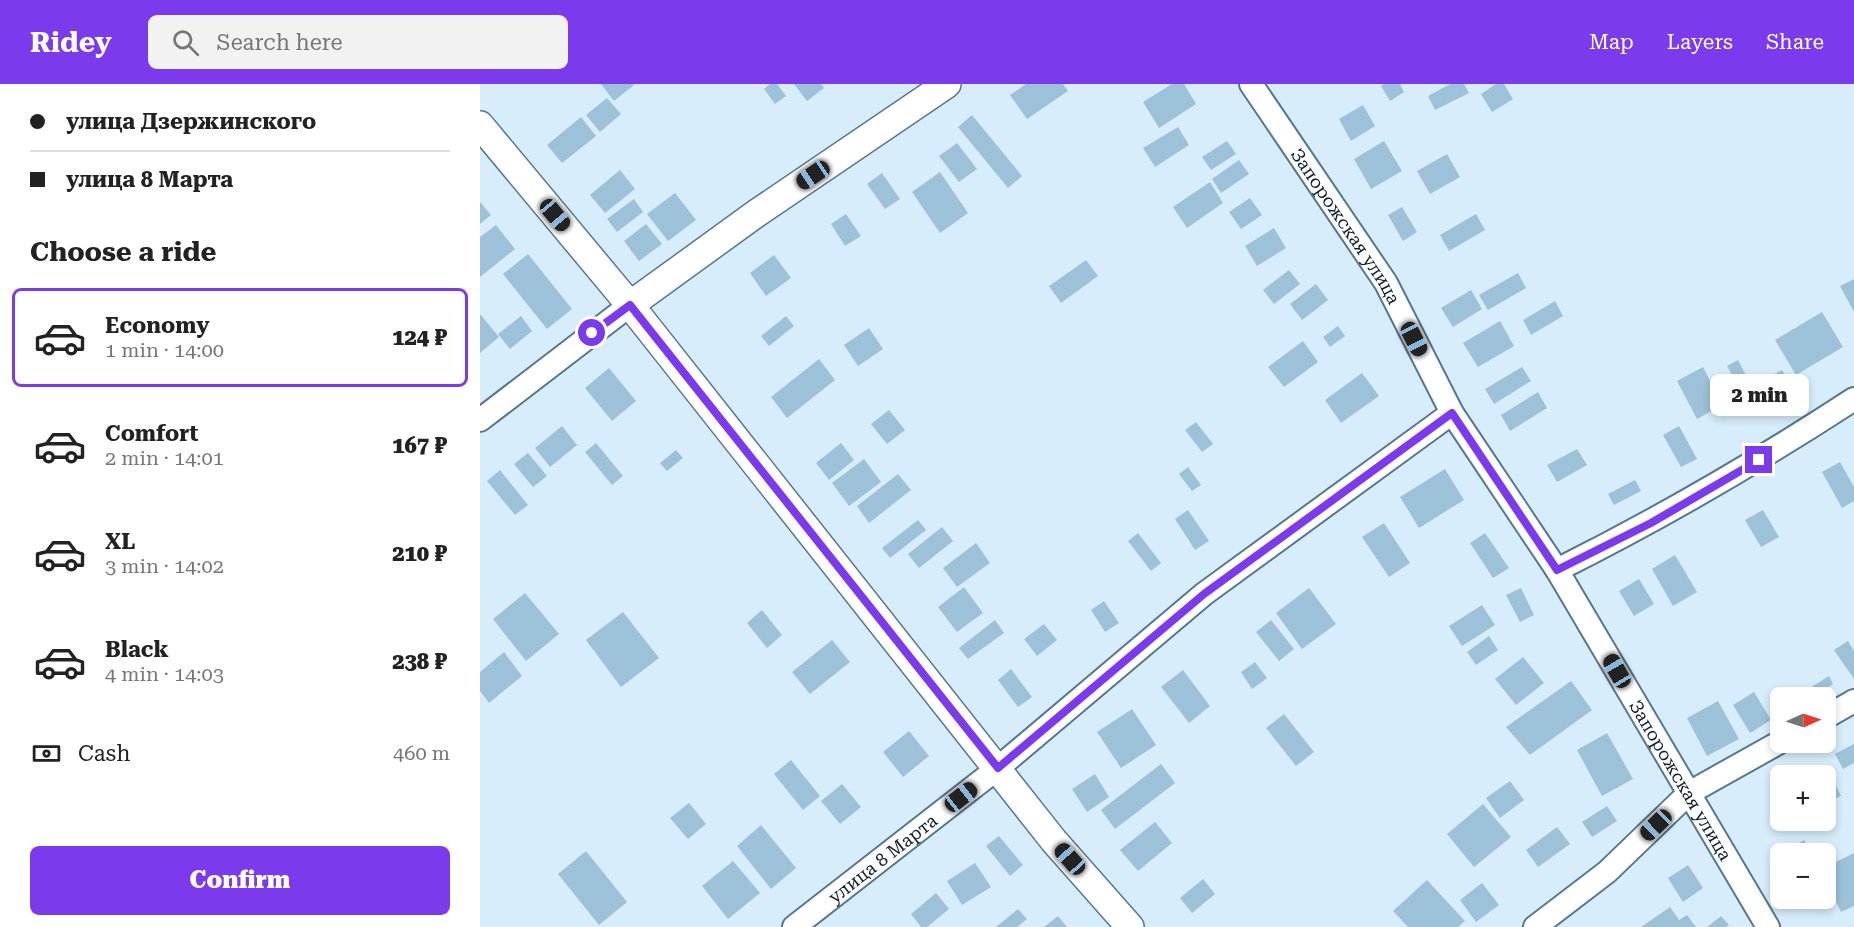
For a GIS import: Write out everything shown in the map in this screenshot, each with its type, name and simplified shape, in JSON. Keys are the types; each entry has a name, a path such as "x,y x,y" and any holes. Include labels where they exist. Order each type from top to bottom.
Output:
{"street":[{"path":"480,420 630,305 757,213 947,84"},
{"name":"Запорожская улица","path":"1251,84 1386,284 1452,413 1557,570 1768,927"},
{"path":"480,125 630,305 998,768 1054,842 1130,927"},
{"path":"1557,570 1651,523 1777,450 1854,399"},
{"name":"улица 8 Марта","path":"794,927 998,768 1204,594 1452,413"},
{"path":"1836,711 1854,701"},
{"path":"1535,927 1607,872 1689,793 1770,748"}],"building":[{"path":"601,84 633,84 634,85 614,101"},
{"path":"770,84 777,84 786,96 775,104 764,89"},
{"path":"794,84 821,84 824,88 807,101"},
{"path":"1026,84 1063,84 1068,91 1027,119 1010,95"},
{"path":"1172,84 1184,84 1196,104 1159,128 1143,102"},
{"path":"1400,84 1404,92 1390,101 1381,86"},
{"path":"1450,84 1464,84 1469,93 1435,110 1428,96"},
{"path":"1496,84 1504,84 1513,99 1492,112 1481,94"},
{"path":"607,98 621,114 600,132 586,115"},
{"path":"1363,105 1375,126 1351,141 1339,119"},
{"path":"972,115 1022,176 1008,188 958,127"},
{"path":"581,117 596,136 562,163 547,145"},
{"path":"1178,127 1189,145 1155,167 1143,148"},
{"path":"1227,141 1236,154 1211,170 1202,157"},
{"path":"1384,141 1402,171 1371,189 1354,159"},
{"path":"957,143 977,169 959,182 939,156"},
{"path":"1447,154 1460,177 1430,194 1417,171"},
{"path":"1239,160 1249,174 1221,193 1212,179"},
{"path":"620,170 635,189 605,213 590,195"},
{"path":"940,172 968,213 940,233 912,192"},
{"path":"882,173 900,199 885,209 867,184"},
{"path":"1210,182 1223,203 1187,228 1173,207"},
{"path":"675,193 696,220 668,241 647,214"},
{"path":"1250,198 1262,215 1241,229 1229,212"},
{"path":"634,199 643,212 617,232 607,219"},
{"path":"480,202 491,215 480,224"},
{"path":"1402,207 1417,232 1403,241 1388,215"},
{"path":"846,214 861,236 845,246 831,224"},
{"path":"1476,214 1485,230 1449,251 1440,235"},
{"path":"646,224 662,244 639,261 624,241"},
{"path":"496,225 515,249 480,277 480,237"},
{"path":"1274,228 1286,248 1257,266 1245,246"},
{"path":"528,254 572,309 547,329 503,274"},
{"path":"774,255 791,278 766,296 750,273"},
{"path":"1086,260 1098,276 1061,303 1049,286"},
{"path":"1289,270 1300,284 1274,304 1263,290"},
{"path":"1518,273 1526,288 1488,310 1479,295"},
{"path":"1854,279 1854,312 1840,286"},
{"path":"1316,284 1328,300 1302,320 1290,304"},
{"path":"1471,290 1482,309 1453,327 1441,308"},
{"path":"1555,301 1563,316 1531,335 1523,320"},
{"path":"1822,312 1843,347 1796,375 1775,340"},
{"path":"480,314 499,337 480,353"},
{"path":"521,316 532,331 510,349 498,334"},
{"path":"786,316 794,326 769,346 761,336"},
{"path":"1500,321 1514,346 1478,367 1463,343"},
{"path":"1338,326 1345,336 1330,347 1323,337"},
{"path":"869,328 883,349 858,366 844,345"},
{"path":"1303,341 1318,362 1284,387 1268,367"},
{"path":"819,359 835,380 787,418 771,397"},
{"path":"1738,360 1751,385 1741,391 1727,366"},
{"path":"1522,367 1531,381 1494,404 1485,389"},
{"path":"1703,367 1722,405 1697,419 1677,381"},
{"path":"609,368 636,401 612,421 585,388"},
{"path":"1782,370 1799,401 1779,413 1761,381"},
{"path":"1362,373 1379,396 1341,423 1325,400"},
{"path":"1538,392 1547,408 1510,431 1501,415"},
{"path":"889,410 905,430 887,444 871,424"},
{"path":"1196,422 1213,444 1202,452 1185,430"},
{"path":"562,426 577,445 550,467 535,448"},
{"path":"1679,426 1697,459 1681,467 1663,435"},
{"path":"596,443 623,476 612,485 585,452"},
{"path":"841,443 854,460 829,480 816,463"},
{"path":"1577,449 1587,465 1557,482 1547,465"},
{"path":"676,450 683,458 667,471 660,463"},
{"path":"528,453 547,476 533,487 514,464"},
{"path":"864,459 881,482 849,506 832,483"},
{"path":"1840,462 1854,487 1854,501 1842,508 1822,472"},
{"path":"1188,467 1201,485 1192,491 1179,474"},
{"path":"1445,469 1464,500 1419,528 1400,497"},
{"path":"500,470 528,505 515,515 487,481"},
{"path":"898,474 911,490 869,523 857,506"},
{"path":"1635,480 1641,491 1614,505 1608,494"},
{"path":"1188,510 1209,541 1195,550 1175,519"},
{"path":"1763,510 1779,537 1761,547 1745,520"},
{"path":"918,520 926,530 890,558 882,548"},
{"path":"1384,523 1410,563 1389,577 1362,537"},
{"path":"942,527 953,541 919,568 908,554"},
{"path":"1138,533 1161,563 1151,571 1128,541"},
{"path":"1485,533 1509,568 1493,578 1470,543"},
{"path":"976,543 990,563 957,587 943,568"},
{"path":"1675,555 1697,592 1673,606 1652,569"},
{"path":"1639,579 1654,604 1634,616 1619,591"},
{"path":"964,587 983,613 957,632 938,607"},
{"path":"1309,588 1336,624 1302,649 1276,613"},
{"path":"1521,588 1534,615 1520,622 1506,595"},
{"path":"525,593 559,634 526,661 493,619"},
{"path":"1104,601 1119,623 1105,632 1091,610"},
{"path":"1482,605 1495,625 1462,646 1449,626"},
{"path":"762,610 782,635 767,648 747,623"},
{"path":"623,612 659,658 621,687 586,640"},
{"path":"995,620 1004,633 968,659 959,648"},
{"path":"1271,620 1294,649 1279,661 1256,632"},
{"path":"1044,624 1057,640 1037,656 1024,639"},
{"path":"1489,636 1498,650 1476,665 1467,652"},
{"path":"832,640 850,662 810,694 792,672"},
{"path":"1848,641 1854,651 1854,679 1834,650"},
{"path":"504,652 522,676 489,703 480,691 480,672"},
{"path":"1523,657 1544,683 1516,705 1495,679"},
{"path":"1255,662 1267,678 1252,689 1241,672"},
{"path":"1011,669 1032,697 1018,707 998,680"},
{"path":"1183,670 1210,706 1189,723 1161,687"},
{"path":"1829,676 1833,684 1828,687 1812,687"},
{"path":"1571,681 1592,710 1530,755 1506,727"},
{"path":"1754,692 1770,721 1750,733 1733,705"},
{"path":"1718,701 1739,739 1707,756 1687,718"},
{"path":"1132,709 1156,745 1121,768 1097,732"},
{"path":"1284,714 1314,752 1296,766 1266,728"},
{"path":"909,731 929,756 903,777 883,752"},
{"path":"1607,733 1633,779 1602,796 1577,750"},
{"path":"1854,744 1854,763 1843,769 1835,754"},
{"path":"791,760 820,796 803,810 774,774"},
{"path":"1161,764 1175,783 1115,829 1101,810"},
{"path":"1095,774 1109,797 1087,812 1072,789"},
{"path":"1510,781 1524,800 1500,818 1486,798"},
{"path":"842,784 861,807 840,824 821,801"},
{"path":"1836,786 1841,796 1836,798"},
{"path":"689,803 706,824 688,839 670,818"},
{"path":"1483,804 1511,837 1474,867 1447,834"},
{"path":"1607,806 1617,821 1592,837 1582,822"},
{"path":"1155,822 1172,843 1138,871 1120,850"},
{"path":"761,825 796,868 771,889 737,846"},
{"path":"1557,827 1570,844 1538,867 1526,850"},
{"path":"999,836 1023,865 1010,876 986,846"},
{"path":"586,851 627,902 599,925 558,874"},
{"path":"1854,853 1854,906 1841,912 1836,902 1836,862"},
{"path":"733,861 760,893 728,919 702,886"},
{"path":"975,863 991,887 962,905 947,881"},
{"path":"1688,865 1703,888 1683,902 1668,878"},
{"path":"1203,879 1215,894 1192,913 1180,898"},
{"path":"1427,880 1465,921 1458,927 1408,927 1393,911"},
{"path":"1482,883 1499,905 1476,922 1460,900"},
{"path":"936,893 949,909 927,927 921,927 911,914"},
{"path":"1670,907 1679,920 1687,915 1696,927 1641,927"},
{"path":"1018,909 1027,919 1017,927 996,927"},
{"path":"1058,916 1067,927 1044,927"},
{"path":"1721,916 1729,925 1707,927"}],"route":[{"path":"592,333 630,305 998,768 1204,594 1452,413 1557,570 1651,523 1759,460"}]}
